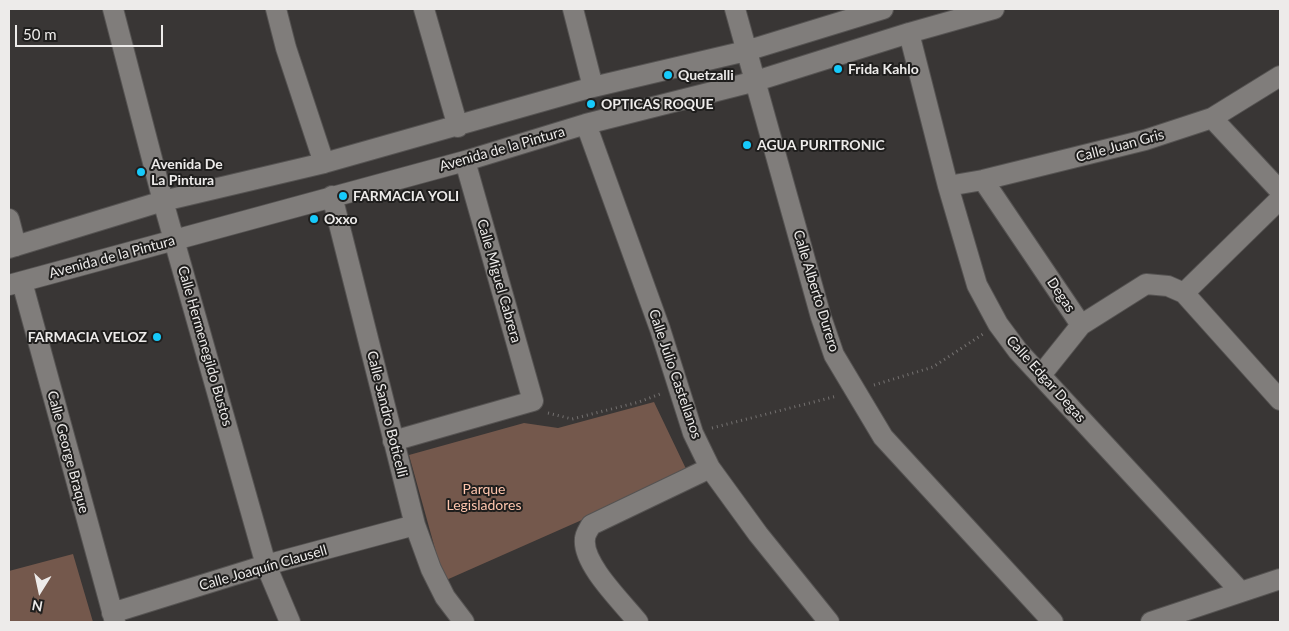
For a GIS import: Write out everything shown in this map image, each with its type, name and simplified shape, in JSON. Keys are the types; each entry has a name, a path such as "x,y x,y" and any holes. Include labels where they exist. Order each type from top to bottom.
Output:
{"street":[{"name":"Calle Hermenegildo Bustos","path":"114,9 164,201 266,565 290,622"},
{"path":"276,9 286,48 324,163"},
{"path":"424,9 458,127"},
{"path":"573,9 593,88"},
{"name":"Calle Alberto Durero","path":"735,9 821,317 834,355 883,437 1053,622"},
{"path":"9,219 12,247 164,201 324,163 593,88 746,50 883,9"},
{"name":"Avenida de la Pintura","path":"15,284 465,161 586,124 756,81 909,33 994,9"},
{"name":"Calle Edgar Degas","path":"909,33 948,186 977,285 998,324 1018,351 1241,592"},
{"name":"Calle Juan Gris","path":"948,186 983,180 1145,140 1212,118 1280,76"},
{"path":"1212,118 1280,191"},
{"name":"Calle Julio Castellanos","path":"586,124 660,329 693,433 710,468 758,534 829,622"},
{"name":"Calle Miguel Cabrera","path":"465,161 533,401"},
{"name":"Degas","path":"983,180 1081,325"},
{"name":"Calle Sandro Boticelli","path":"332,196 415,525 431,569 446,597 464,622"},
{"path":"1176,290 1280,199"},
{"name":"Calle George Braque","path":"15,284 114,618"},
{"path":"1041,375 1081,325 1146,284 1176,290 1280,400"},
{"path":"393,441 533,401"},
{"path":"638,622 599,576 586,550 585,538 591,525 710,468"},
{"name":"Calle Joaquín Clausell","path":"114,618 266,565 415,525"},
{"path":"1151,622 1280,579"}],"path":[{"path":"533,401 547,413 572,419 639,402 677,387"}],"green space":[{"name":"Parque Legisladores","path":"654,402 688,473 444,581 409,455 524,423 558,428"},
{"path":"73,554 93,622 9,622 9,571"}],"place":[{"name":"Frida Kahlo","path":"838,69"},
{"name":"Quetzalli","path":"668,75"},
{"name":"OPTICAS ROQUE","path":"591,104"},
{"name":"AGUA PURITRONIC","path":"747,145"},
{"name":"Avenida De La Pintura","path":"141,172"},
{"name":"FARMACIA YOLI","path":"343,196"},
{"name":"Oxxo","path":"314,219"},
{"name":"FARMACIA VELOZ","path":"157,337"}]}
